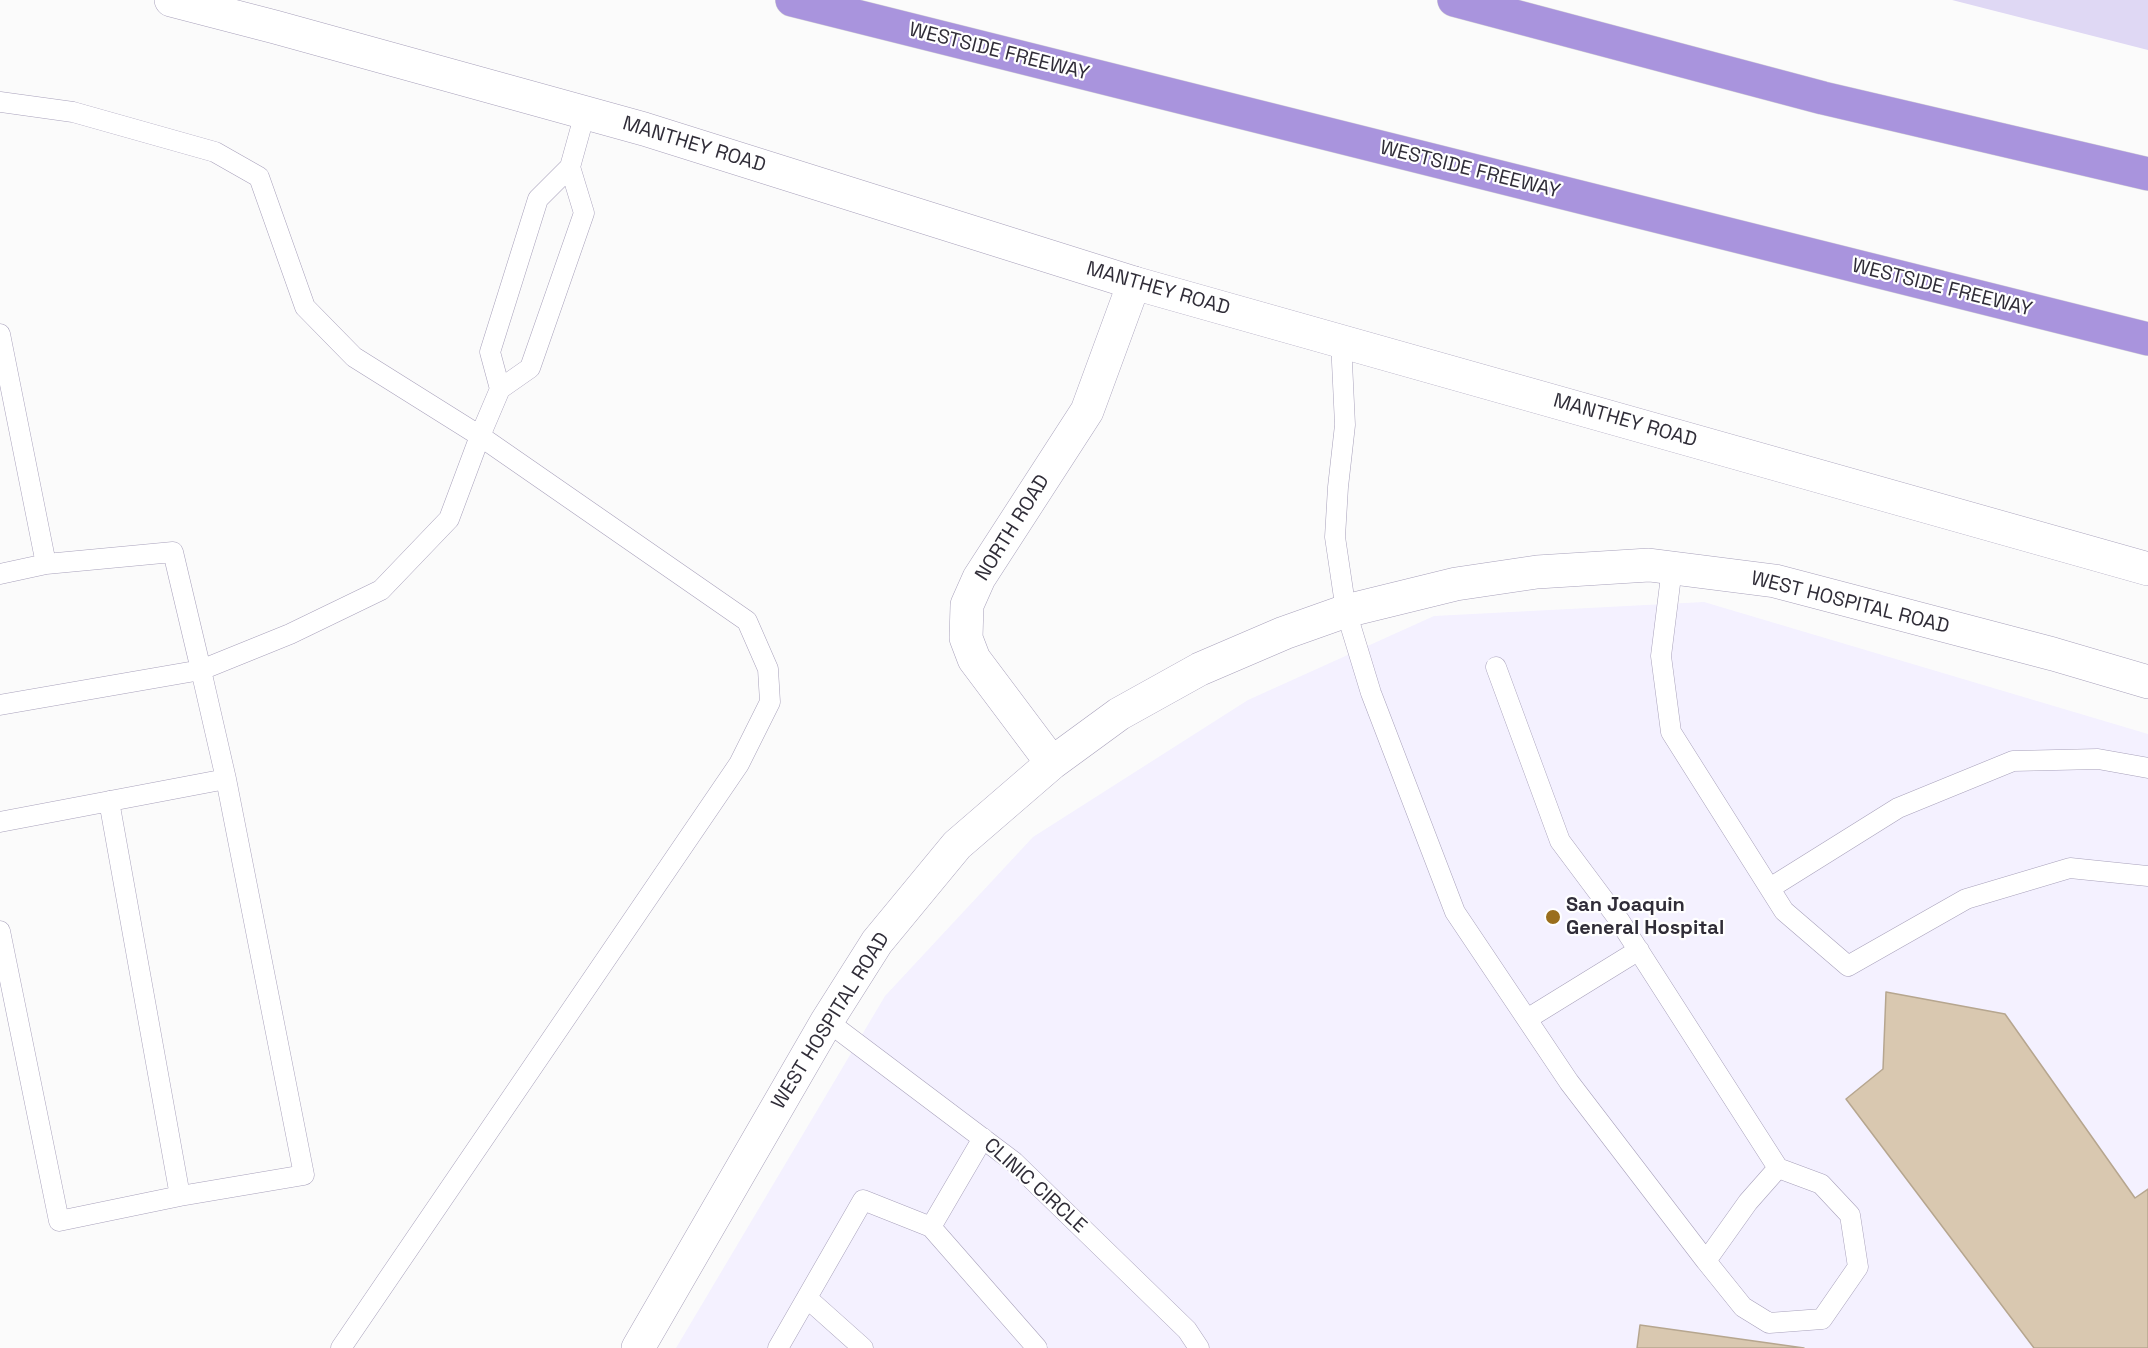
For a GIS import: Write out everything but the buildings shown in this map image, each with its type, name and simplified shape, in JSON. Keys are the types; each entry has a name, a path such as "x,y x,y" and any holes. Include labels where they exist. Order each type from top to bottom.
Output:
{"highway":[{"name":"WESTSIDE FREEWAY","path":"792,0 2148,339"},
{"path":"1454,0 1823,98 2148,174"}],"street":[{"name":"MANTHEY ROAD","path":"171,0 667,136 1134,283 2148,569"},
{"name":"NORTH ROAD","path":"1052,763 974,659 966,638 967,605 979,579 1087,411 1134,283"},
{"name":"WEST HOSPITAL ROAD","path":"638,1348 827,1021 877,942 957,845 1052,763 1119,714 1200,669 1284,633 1346,611 1456,584 1538,572 1649,565 1775,581 2041,651 2148,682"}],"lane":[{"path":"0,102 73,112 215,152 259,177 305,307 354,357 480,436 747,621 768,669 770,702 739,764 341,1348"},
{"path":"500,389 490,352 538,199 570,167 585,113"},
{"path":"0,705 201,670 290,634 381,590 449,519 500,389 530,368 584,213 570,167"},
{"path":"0,334 46,564"},
{"path":"1341,341 1345,425 1335,537 1346,611 1371,693 1455,912 1569,1082 1743,1307 1769,1323 1822,1319 1858,1268 1850,1215 1821,1184 1778,1168 1619,920 1560,842 1497,667"},
{"path":"0,574 46,564 173,552 226,779 304,1175 180,1196 59,1221 0,931"},
{"path":"1672,568 1661,656 1671,732 1784,911 1848,966 1966,899 2070,868 2148,876"},
{"path":"1770,888 1898,808 2013,761 2098,759 2148,768"},
{"path":"0,822 226,779"},
{"path":"109,801 180,1196"},
{"path":"1527,1019 1639,950"},
{"name":"CLINIC CIRCLE","path":"827,1021 1014,1162 1187,1330 1199,1348"},
{"path":"931,1227 983,1138"},
{"path":"1706,1261 1748,1202 1778,1168"},
{"path":"778,1348 863,1200 931,1227 1037,1348"},
{"path":"807,1298 863,1348"}],"shaded area":[{"path":"1952,0 2148,0 2148,50"},
{"name":"San Joaquin General Hospital","path":"1704,602 2148,734 2148,1348 676,1348 885,996 1033,837 1248,700 1434,616"}],"place":[{"name":"San Joaquin General Hospital","path":"1553,917"}]}
